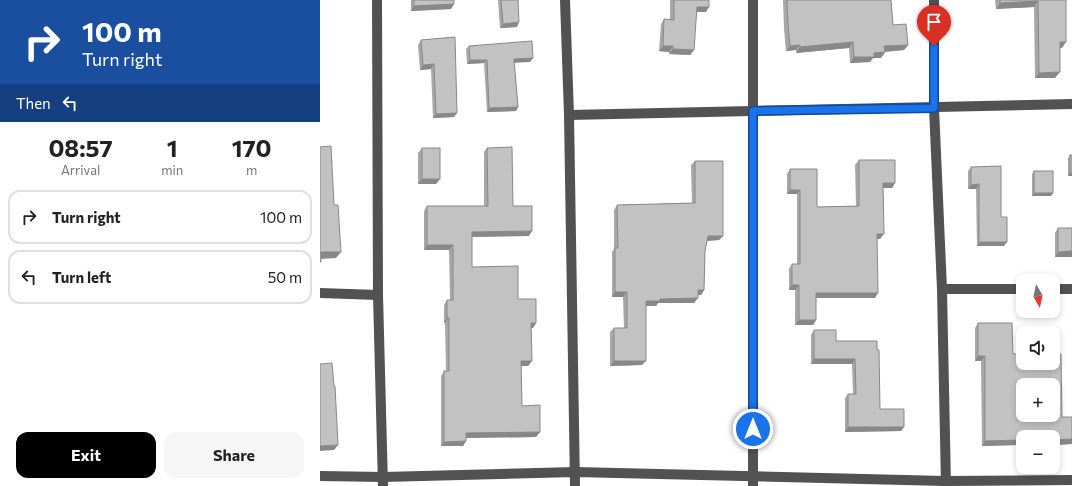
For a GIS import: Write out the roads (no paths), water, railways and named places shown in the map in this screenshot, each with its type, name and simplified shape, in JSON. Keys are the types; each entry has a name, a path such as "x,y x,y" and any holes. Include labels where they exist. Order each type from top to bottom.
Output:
{"street":[{"path":"377,0 378,295 383,482"},
{"path":"565,0 569,114 575,486"},
{"path":"753,0 753,481"},
{"path":"934,0 934,108 942,289 946,484"},
{"path":"569,114 934,108 1072,104"},
{"path":"942,289 1016,289"},
{"path":"1060,289 1072,289"},
{"path":"320,293 378,295"},
{"path":"320,476 383,482 575,472 753,481 946,484 1072,480"}]}
